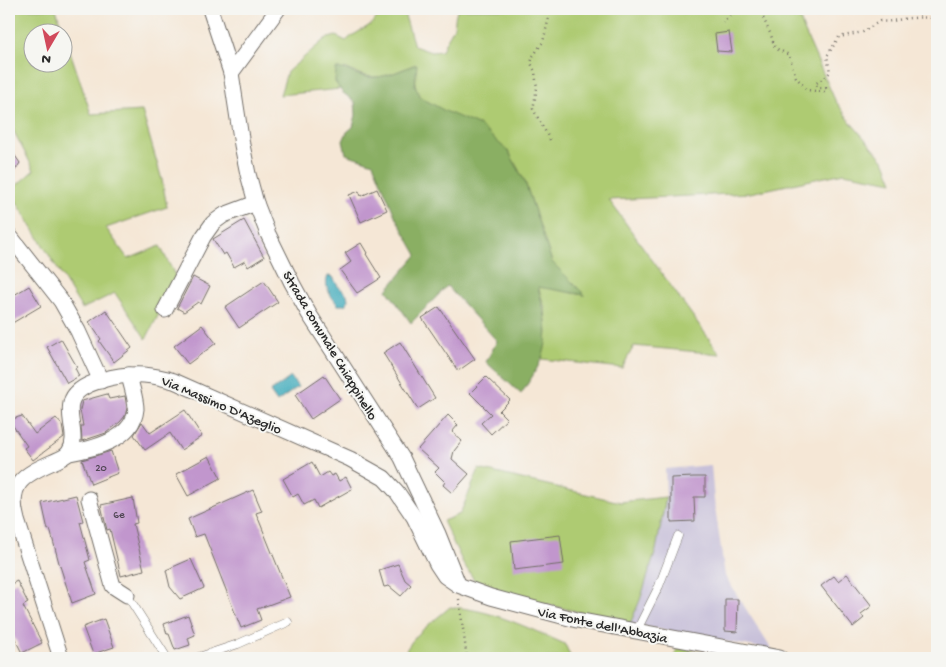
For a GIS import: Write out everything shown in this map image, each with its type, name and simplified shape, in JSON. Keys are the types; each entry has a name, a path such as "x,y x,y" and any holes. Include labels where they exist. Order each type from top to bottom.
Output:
{"street":[{"name":"Strada comunale Chiappinello","path":"210,9 231,73 242,145 256,203 278,255 309,314 402,458 438,534 458,585"},
{"path":"231,73 278,9"},
{"path":"165,310 203,237 213,223 224,215 256,203"},
{"path":"9,234 64,306 101,381"},
{"path":"61,658 16,520 13,501 15,492 21,479 32,471 69,453 98,447 118,437 128,427 136,409 129,375"},
{"name":"Via Massimo D'Azeglio","path":"69,453 73,440 71,402 79,390 101,381 129,375 156,376 174,382 350,459 378,474 397,492 414,517 437,564 446,576 458,585"},
{"path":"89,499 113,586 127,595"},
{"name":"Via Fonte dell'Abbazia","path":"458,585 480,594 540,611 636,632 780,658"}],"lane":[{"path":"636,632 659,586 678,536"},
{"path":"127,595 167,658"},
{"path":"196,658 238,644 288,622"}],"path":[{"path":"550,140 534,109 537,88 532,63 533,56 544,42 551,9"},
{"path":"723,23 736,9"},
{"path":"758,9 771,35 775,48 789,55 798,80 808,90 825,92 826,88 819,88 815,84 830,72 827,56 838,37 863,32 880,20 888,22 937,16"},
{"path":"458,585 467,658"}],"shaded area":[{"path":"711,465 725,576 772,650 630,624 656,550 666,497 665,469"}],"green space":[{"path":"9,9 56,9 60,22 22,22 22,72 72,72 72,57 91,114 142,111 162,180 167,207 106,228 128,259 160,246 177,279 146,339 115,293 82,309 10,191 34,170 12,128 9,106"},
{"path":"382,9 403,9 414,46 431,52 442,51 453,29 458,9 797,9 803,28 835,100 852,124 885,162 893,182 844,173 750,193 609,200 720,354 634,346 622,368 542,359 547,333 545,309 538,286 584,295 552,262 525,182 509,152 420,97 415,85 416,64 389,75 374,77 356,73 345,68 335,81 340,89 280,95 287,72 325,39 336,36 346,41 370,25"},
{"path":"417,64 415,85 420,97 445,111 480,126 509,152 525,182 552,262 585,295 538,287 546,323 546,342 539,364 521,394 486,362 497,341 447,286 411,323 387,290 417,255 396,218 373,163 346,154 343,141 347,132 353,127 356,115 355,102 342,92 335,82 336,69 374,77 388,75"},
{"path":"479,469 620,502 666,497 656,550 630,624 494,592 475,581 463,563 443,521 460,514"},
{"path":"450,607 480,611 523,626 565,644 571,658 403,658 416,636"},
{"path":"677,648 738,658 674,658"}],"water":[{"path":"328,276 333,277 338,286 347,294 348,300 345,305 338,305 330,295 326,284"},
{"path":"291,377 298,387 277,402 270,392"}],"building":[{"path":"729,32 732,52 717,51 715,34"},
{"path":"9,147 20,163 9,179"},
{"path":"377,189 387,210 361,222 349,195 359,191 361,196"},
{"path":"244,220 264,257 248,267 245,261 234,267 226,253 223,255 213,239"},
{"path":"361,243 381,278 357,293 340,270 351,262 345,253"},
{"path":"193,277 210,286 201,304 198,302 184,312 177,308"},
{"path":"264,281 278,302 239,328 225,307"},
{"path":"29,286 41,306 9,325 9,298"},
{"path":"439,307 475,359 458,371 422,318"},
{"path":"106,310 132,348 114,362 99,341 101,339 89,322"},
{"path":"202,325 216,343 188,364 174,346"},
{"path":"61,339 77,367 75,368 79,376 67,383 47,347"},
{"path":"400,342 435,398 418,409 383,353"},
{"path":"324,375 340,399 311,419 295,395"},
{"path":"486,377 510,400 499,411 507,419 491,434 481,423 491,414 470,393"},
{"path":"107,394 109,399 125,396 127,408 125,416 106,433 82,441 81,426 83,426 80,410 82,401"},
{"path":"185,410 202,436 181,450 170,433 145,450 134,435 142,422 150,433"},
{"path":"448,415 458,425 452,432 462,441 454,451 452,459 469,474 452,493 443,485 445,482 435,472 439,468 418,449"},
{"path":"22,416 35,434 56,418 62,425 64,437 33,460 24,448 27,446 9,420"},
{"path":"111,451 118,473 91,484 82,460"},
{"path":"209,456 221,478 188,496 176,474"},
{"path":"312,462 320,477 328,472 331,476 335,474 339,481 346,477 352,489 318,508 314,500 304,505 298,494 293,497 283,479"},
{"path":"705,477 705,497 694,497 695,521 671,522 671,478"},
{"path":"253,490 262,511 256,513 290,597 257,609 261,620 241,628 204,534 195,537 188,519"},
{"path":"76,495 83,521 80,522 90,560 85,562 96,594 72,603 50,529 48,530 42,503"},
{"path":"133,498 137,523 133,524 144,570 121,576 110,529 107,530 101,505"},
{"path":"560,535 564,564 514,570 511,541"},
{"path":"191,559 204,588 180,599 170,587 166,570"},
{"path":"398,564 405,580 411,585 401,596 389,586 384,587 379,570"},
{"path":"847,574 872,606 861,614 864,618 853,627 821,586 834,576 838,581"},
{"path":"17,581 28,603 23,606 42,643 22,653 9,627 9,585"},
{"path":"725,599 738,599 737,632 725,631"},
{"path":"188,615 195,635 188,638 190,645 175,650 164,624"},
{"path":"104,619 114,647 93,654 83,627"}]}
